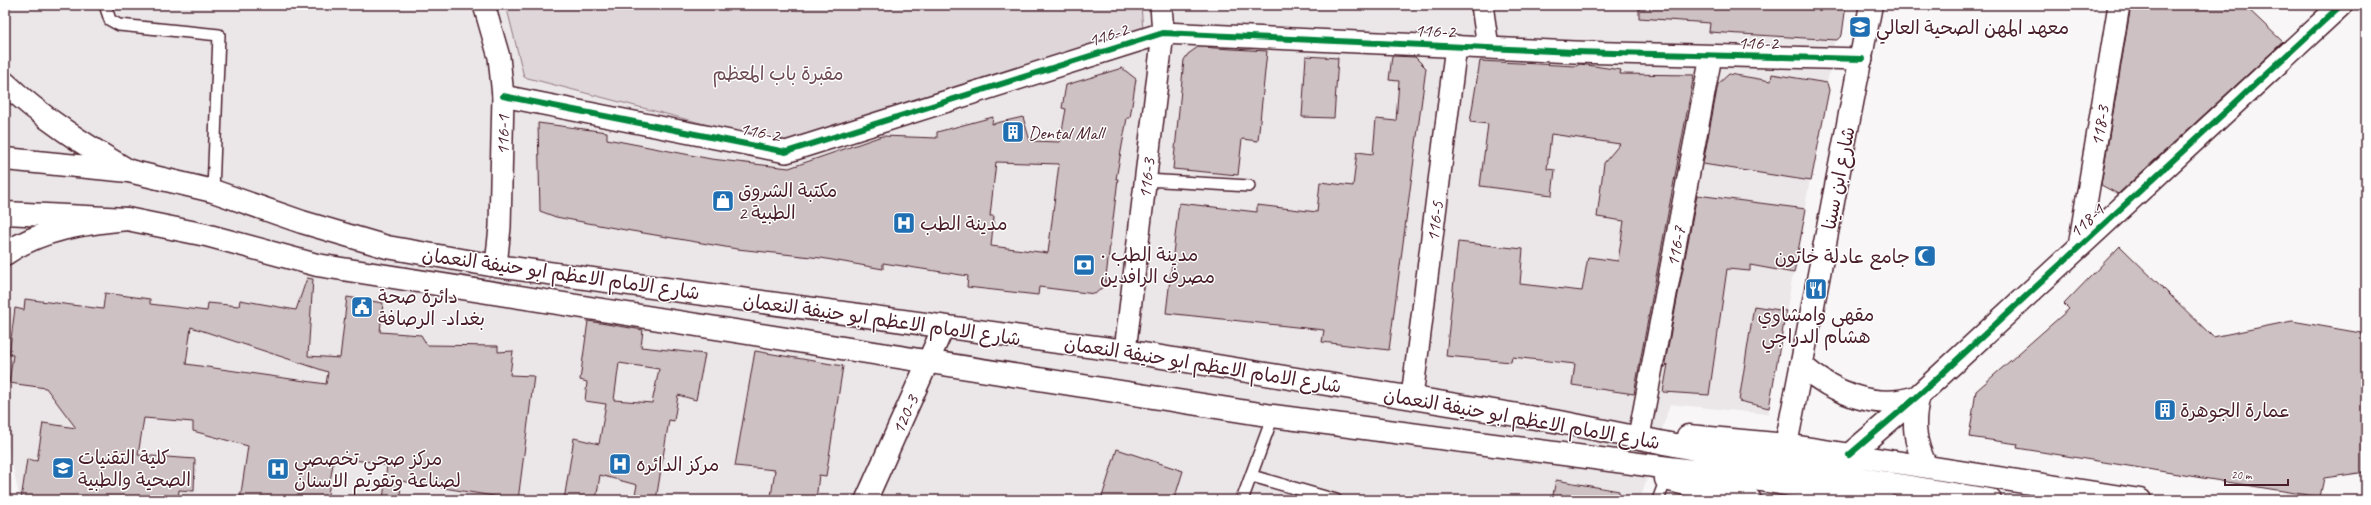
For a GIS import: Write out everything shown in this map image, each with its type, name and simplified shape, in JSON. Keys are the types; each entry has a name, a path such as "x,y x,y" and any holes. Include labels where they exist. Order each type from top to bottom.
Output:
{"main road":[{"name":"شارع ابن سينا","path":"1786,445 1862,59 1871,5"},
{"name":"118-1","path":"1850,455 1919,395 2341,5"},
{"path":"5,82 50,120 88,147 129,171"},
{"name":"شارع الامام الاعظم ابو حنيفة النعمان","path":"5,159 129,171 213,192 302,222 387,247 496,266 943,328 1125,350 1560,422 1631,436 1762,471"},
{"name":"شارع الامام الاعظم ابو حنيفة النعمان","path":"5,213 127,219 206,235 316,265 1273,416 1616,461 1762,471"},
{"path":"5,254 44,234 85,223 127,219"},
{"name":"118-1","path":"1801,366 1833,388 1860,398 1889,403 1919,395"},
{"path":"1919,395 1914,413 1914,432 1918,450 1926,466"},
{"path":"1631,436 1732,439 1786,445 2140,500"},
{"path":"1616,461 1666,479 1750,500"},
{"path":"1762,471 1882,500"},
{"path":"1762,471 1990,500"}],"street":[{"name":"116-1","path":"484,5 499,57 503,96 500,227 496,266"},
{"name":"116-3","path":"1125,350 1163,33 1161,5"},
{"path":"1482,5 1488,47"},
{"name":"118-3","path":"2079,246 2119,5"},
{"name":"116-2","path":"503,96 786,152 1163,33 1711,56 1862,59"},
{"name":"116-5","path":"1412,397 1456,46"},
{"name":"116-7","path":"1631,436 1711,56"},
{"name":"120-3","path":"866,500 943,328"}],"lane":[{"path":"105,5 110,20 119,25 219,35 213,192"},
{"path":"1146,180 1248,186"},
{"path":"1242,500 1273,416"},
{"path":"1252,476 1336,500"},
{"path":"1658,500 1666,479"}],"shaded area":[{"name":"مدينة الطب","path":"5,5 1841,5 1768,414 1670,404 1640,500 20,500 5,431"}],"green space":[{"name":"مقبرة باب المعظم","path":"506,5 1141,5 1143,30 781,144 524,77"}],"building":[{"path":"1639,5 1846,5 1842,35 1837,40 1709,32 1710,23 1639,18"},
{"path":"2131,5 2244,5 2283,42 2118,194 2101,185"},
{"path":"1198,47 1267,51 1258,141 1242,139 1238,175 1173,169 1184,60 1188,54"},
{"path":"1306,56 1338,58 1334,118 1302,117"},
{"path":"1392,56 1415,57 1426,68 1389,350 1322,342 1324,330 1166,313 1179,203 1257,212 1257,205 1317,212 1320,182 1353,186 1357,152 1373,154 1376,119 1396,121 1399,81 1389,80"},
{"path":"1480,61 1576,66 1580,64 1621,70 1620,74 1694,75 1634,394 1572,385 1575,364 1512,357 1511,362 1446,356 1458,242 1523,249 1520,284 1582,291 1588,257 1618,261 1624,221 1597,217 1604,163 1620,144 1551,134 1547,169 1555,170 1552,195 1480,186 1488,124 1470,122"},
{"path":"1122,68 1136,79 1130,118 1127,118 1116,179 1118,179 1105,285 1095,294 1039,287 1038,295 967,287 968,276 883,263 883,269 821,258 737,249 556,217 540,211 538,123 607,132 607,139 711,159 789,168 882,136 937,138 937,132 993,117 992,124 1023,117 1030,141 1060,142 1066,109 1062,108 1066,85","holes":["996,162 1059,164 1048,253 991,246 994,216 990,216"]},
{"path":"1729,74 1771,81 1772,74 1827,83 1829,90 1811,181 1703,164 1718,84"},
{"path":"1697,195 1806,209 1794,273 1750,265 1750,271 1727,269 1709,395 1663,392 1668,364 1664,368"},
{"path":"2120,246 2213,337 2292,321 2361,333 2360,335 2366,336 2366,472 2324,478 2320,497 2017,448 2018,444 1969,437 1976,391 2069,309 2064,304"},
{"path":"307,278 313,279 308,356 340,358 347,297 383,303 380,332 421,335 427,345 498,346 498,352 513,351 510,375 534,376 518,500 401,481 400,500 383,500 387,465 334,458 327,500 240,500 248,446 193,431 193,422 144,418 138,455 195,459 194,491 179,490 178,500 21,500 27,459 37,461 43,423 76,428 46,388 9,383 13,355 9,355 15,308 24,310 25,299 103,309 105,293 150,299 150,304 207,311 208,303 239,306 240,300 296,310","holes":["191,327 328,372 326,384 186,364"]},
{"path":"1754,306 1786,311 1769,408 1739,401"},
{"path":"588,321 643,330 641,347 705,354 696,400 678,395 674,421 669,420 656,500 634,500 637,485 600,475 596,500 564,500 574,438 599,444 606,404 585,401 587,382 580,380","holes":["619,363 659,369 652,403 614,400"]},
{"path":"755,351 843,366 826,476 819,475 816,500 796,500 771,496 775,470 735,466"},
{"path":"1117,449 1183,471 1174,500 1101,500"},
{"path":"1556,480 1619,491 1619,500 1552,500"}],"cycle path":[{"path":"1849,455 1919,395 2341,5"},
{"path":"503,96 786,152 1163,33 1574,52 1862,59"}],"place":[{"name":"معهد المهن الصحية العالي","path":"1860,27"},
{"name":"Dental Mall","path":"1013,132"},
{"name":"مكتبة الشروق الطبية 2","path":"723,201"},
{"name":"مدينة الطب","path":"904,223"},
{"name":"جامع عادلة خاتون","path":"1925,256"},
{"name":"مدينة الطب ٠ مصرف الرافدين","path":"1084,265"},
{"name":"مقهى وامشاوي هشام الدراجي","path":"1816,289"},
{"name":"دائرة صحة بغداد- الرصافة","path":"362,307"},
{"name":"عمارة الجوهرة","path":"2165,410"},
{"name":"مركز الدائره","path":"620,464"},
{"name":"كلية التقنيات الصحية والطبية","path":"63,468"},
{"name":"مركز صحي تخصصي لصناعة وتقويم الاسنان","path":"278,469"}]}
